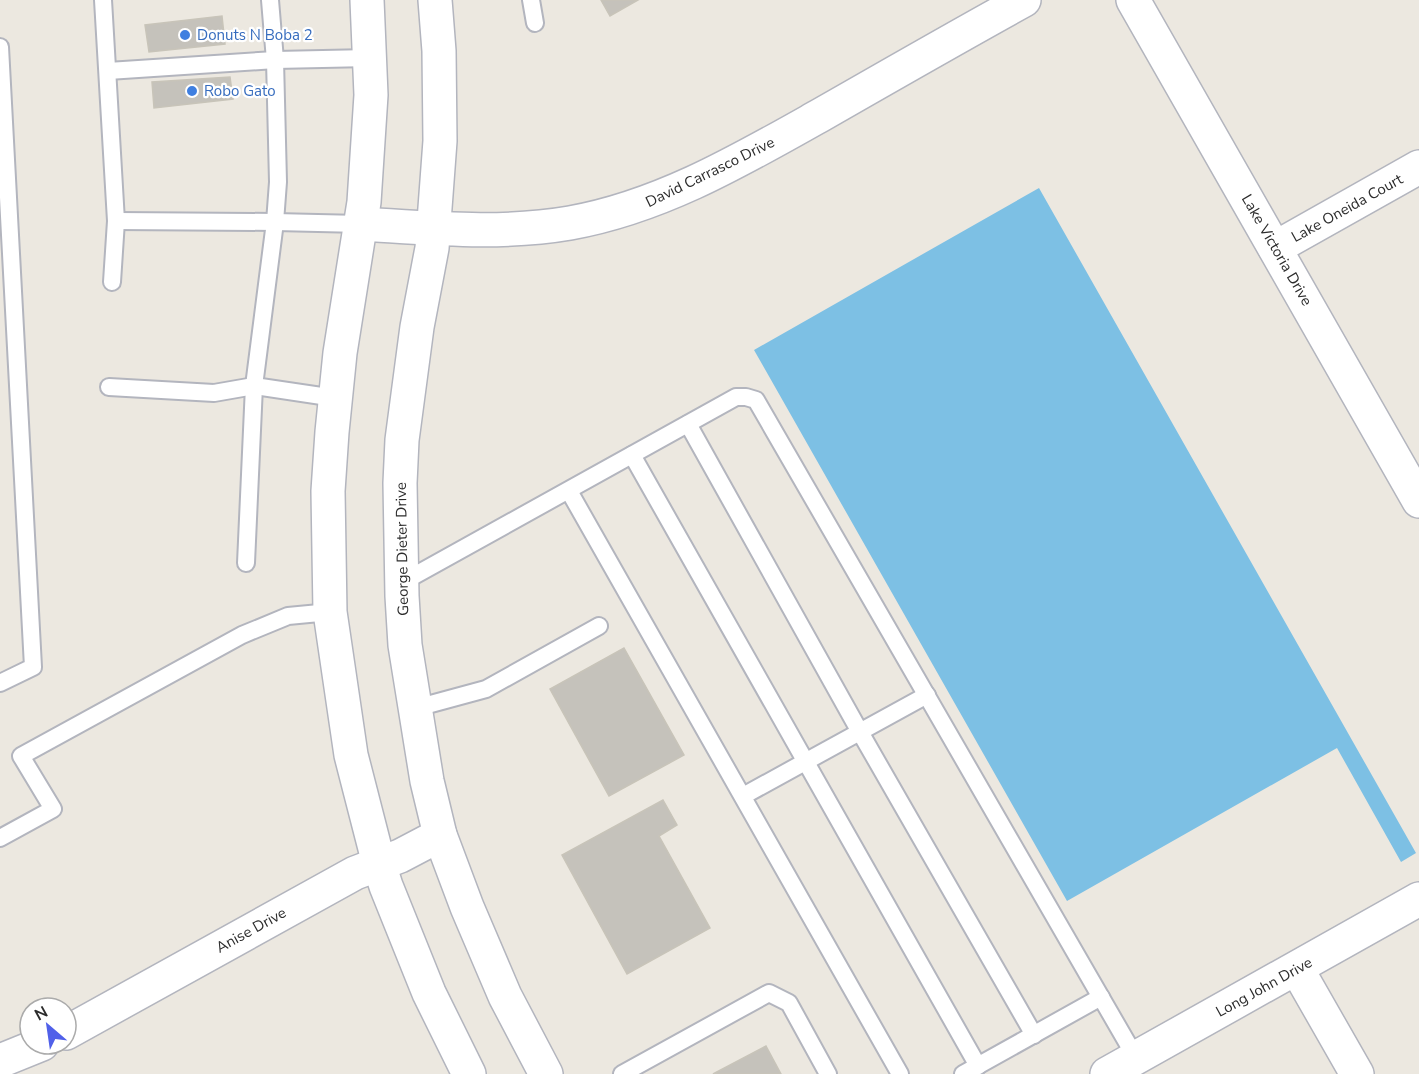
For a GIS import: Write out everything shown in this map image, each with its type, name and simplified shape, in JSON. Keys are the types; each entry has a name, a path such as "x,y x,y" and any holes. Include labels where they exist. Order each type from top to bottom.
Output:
{"street":[{"path":"367,0 371,95 361,224 335,398 328,491 330,612 351,755 379,864 429,993 469,1074"},
{"name":"George Dieter Drive","path":"435,0 439,51 440,141 434,229 417,327 402,440 400,483 405,645 427,781 440,835 467,907 505,996 546,1074"},
{"name":"David Carrasco Drive","path":"361,224 478,230 570,223 632,208 672,194 761,148 1024,0"},
{"name":"Lake Victoria Drive","path":"1133,0 1419,501"},
{"name":"Lake Oneida Court","path":"1275,248 1419,167"},
{"name":"Anise Drive","path":"78,1026 355,873 440,835"},
{"name":"Long John Drive","path":"1107,1074 1419,899"},
{"path":"1297,969 1357,1074"},
{"path":"0,1061 18,1054"}],"lane":[{"path":"103,0 116,221 112,282"},
{"path":"246,563 254,386 276,222 278,183 275,60 270,0"},
{"path":"531,0 535,23"},
{"path":"0,47 33,667 0,684"},
{"path":"108,71 275,60 369,58"},
{"path":"116,221 361,224"},
{"path":"109,387 214,393 254,386 335,398"},
{"path":"402,583 736,398 746,397 756,400 1136,1058"},
{"path":"687,424 1034,1035"},
{"path":"632,455 806,762 970,1070 1101,997"},
{"path":"569,491 900,1074"},
{"path":"0,838 53,809 21,756 242,635 288,616 330,612"},
{"path":"416,708 486,689 599,626"},
{"path":"743,796 927,695"},
{"path":"622,1074 769,993 789,1003 828,1074"}],"water":[{"path":"1039,188 1416,853 1401,862 1337,748 1067,901 754,350"}],"building":[{"path":"601,0 638,0 610,16"},
{"name":"Donuts N Boba 2","path":"222,16 225,44 149,52 145,25"},
{"name":"Robo Gato","path":"230,77 233,99 154,108 152,82"},
{"path":"624,648 684,755 609,796 550,689"},
{"path":"663,800 677,825 659,836 710,928 627,974 562,855"},
{"path":"766,1046 781,1074 713,1074"}],"place":[{"name":"Donuts N Boba 2","path":"185,35"},
{"name":"Robo Gato","path":"192,91"}]}
